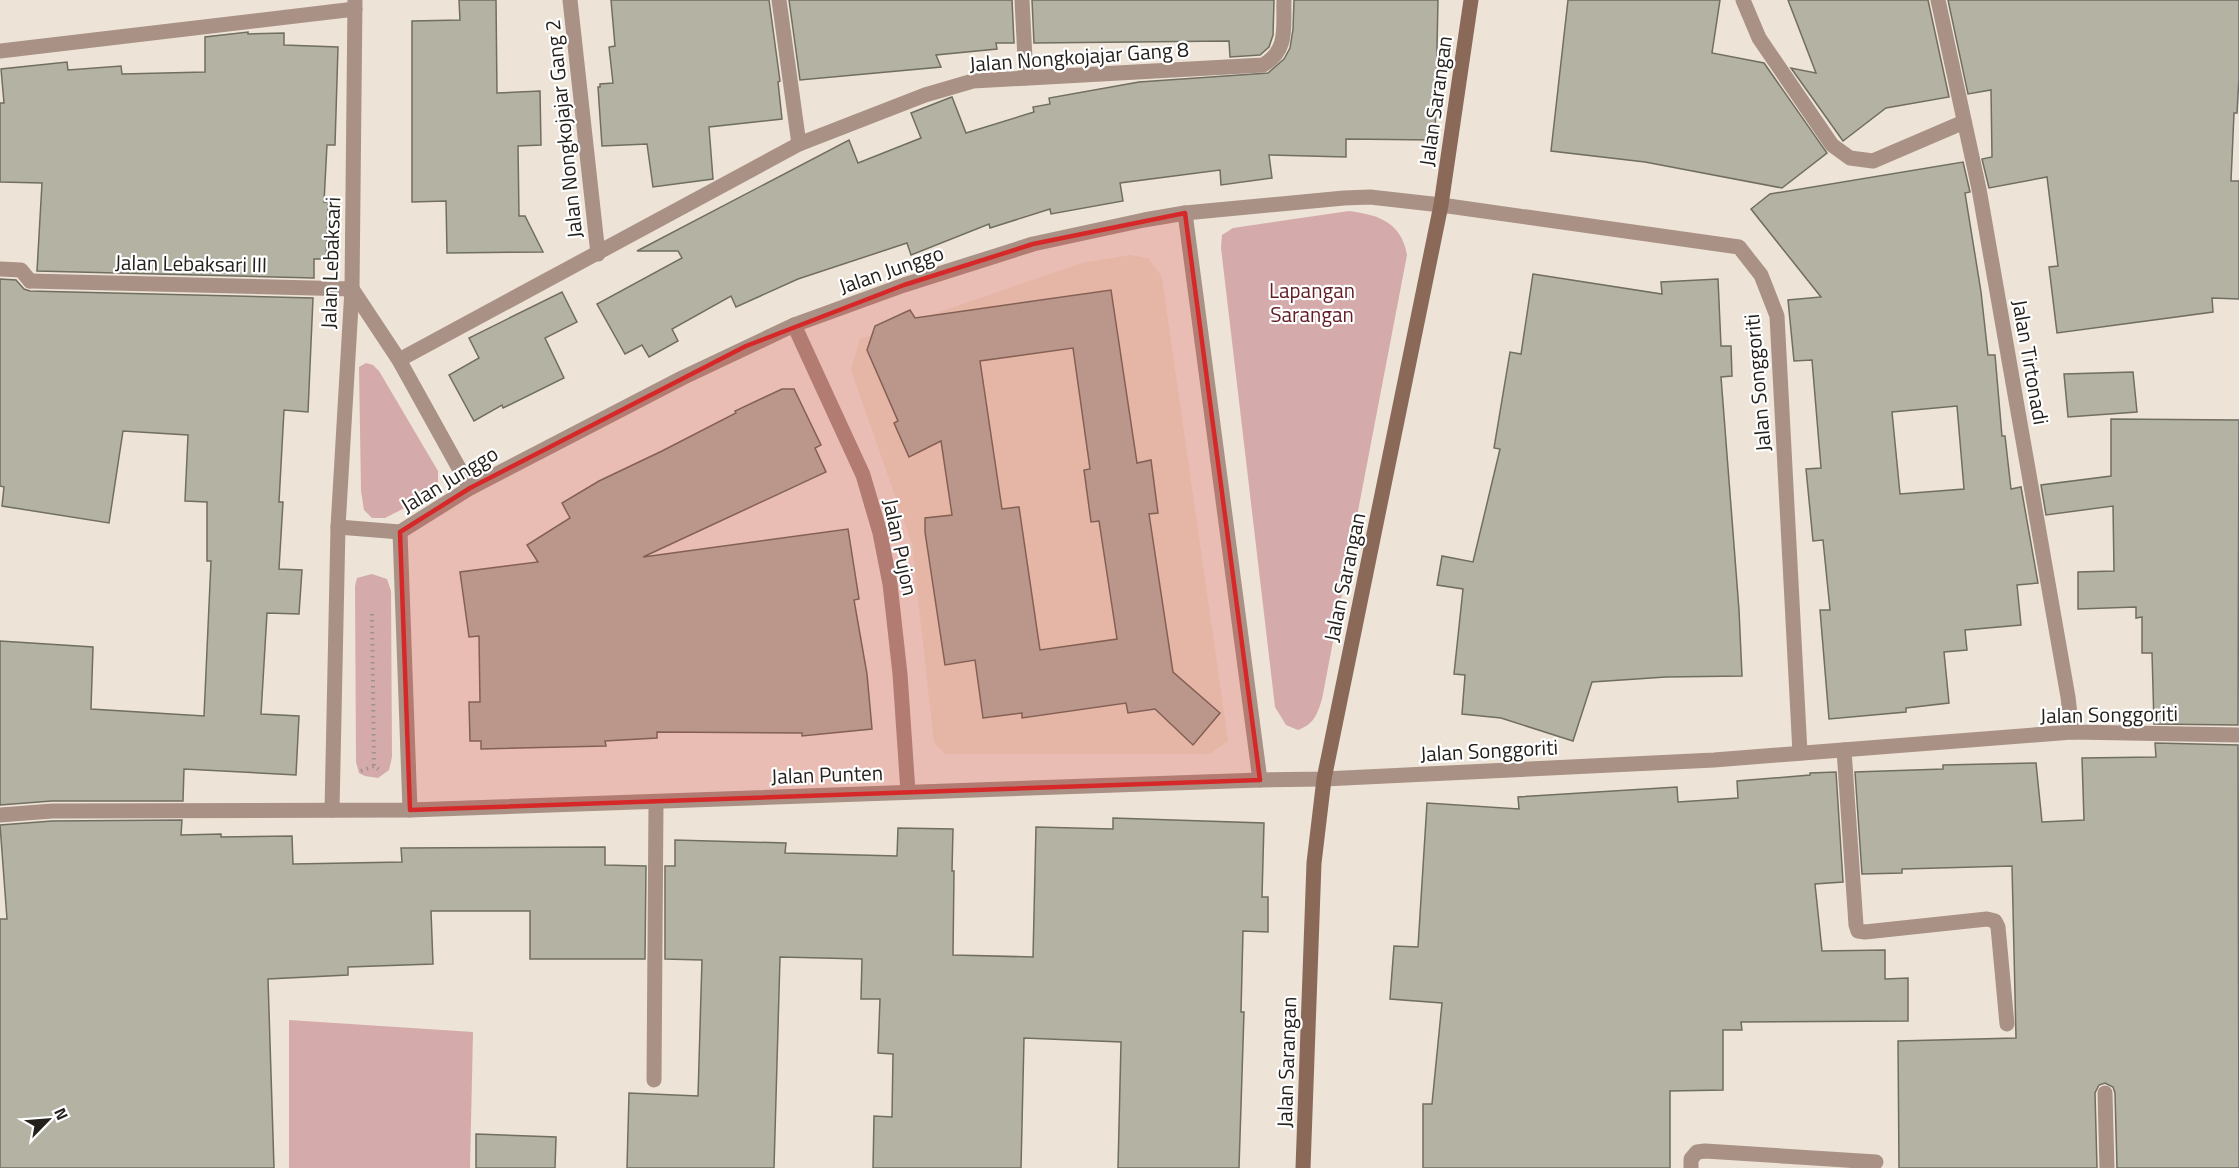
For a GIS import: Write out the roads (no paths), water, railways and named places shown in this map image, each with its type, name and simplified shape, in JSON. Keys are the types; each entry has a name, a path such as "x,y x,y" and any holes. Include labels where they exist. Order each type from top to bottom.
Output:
{"main road":[{"name":"Jalan Sarangan","path":"1303,1168 1314,863 1324,779 1441,205 1471,0"}],"street":[{"name":"Jalan Nongkojajar Gang 2","path":"570,0 598,254"},
{"path":"779,0 799,144"},
{"path":"1022,0 1026,78"},
{"name":"Jalan Nongkojajar Gang 8","path":"399,360 799,144 925,95 973,81 1263,65 1273,59 1283,46 1284,0"},
{"path":"1743,0 1759,38 1832,145 1850,158 1873,161 1964,122"},
{"name":"Jalan Tirtonadi","path":"1938,0 1981,200 2066,686 2072,732"},
{"path":"0,51 355,4"},
{"name":"Jalan Lebaksari","path":"332,810 338,527 352,289 355,4"},
{"name":"Jalan Junggo","path":"400,532 470,488 682,378 794,326 904,285 1033,244 1185,213 1370,197 1441,205"},
{"name":"Jalan Songgoriti","path":"1441,205 1739,247 1761,276 1777,316 1800,753"},
{"path":"1185,213 1260,780"},
{"name":"Jalan Lebaksari III","path":"0,269 21,270 30,280 352,289"},
{"path":"352,289 399,360 470,488"},
{"name":"Jalan Pujon","path":"794,326 863,475 880,533 890,584 899,663 908,792"},
{"path":"338,527 400,532 410,810"},
{"name":"Jalan Songgoriti","path":"1324,779 1714,760 2072,732 2239,735"},
{"path":"1844,750 1858,931 1987,919 1995,921 1998,927 2007,1024"},
{"name":"Jalan Punten","path":"0,815 52,811 410,810 1324,779"},
{"path":"654,1080 656,803"},
{"path":"2106,1093 2107,1168"},
{"path":"1691,1168 1691,1159 1697,1152 1705,1151 1876,1162"}],"park label":[{"name":"Lapangan Sarangan","path":"1312,302"}]}
